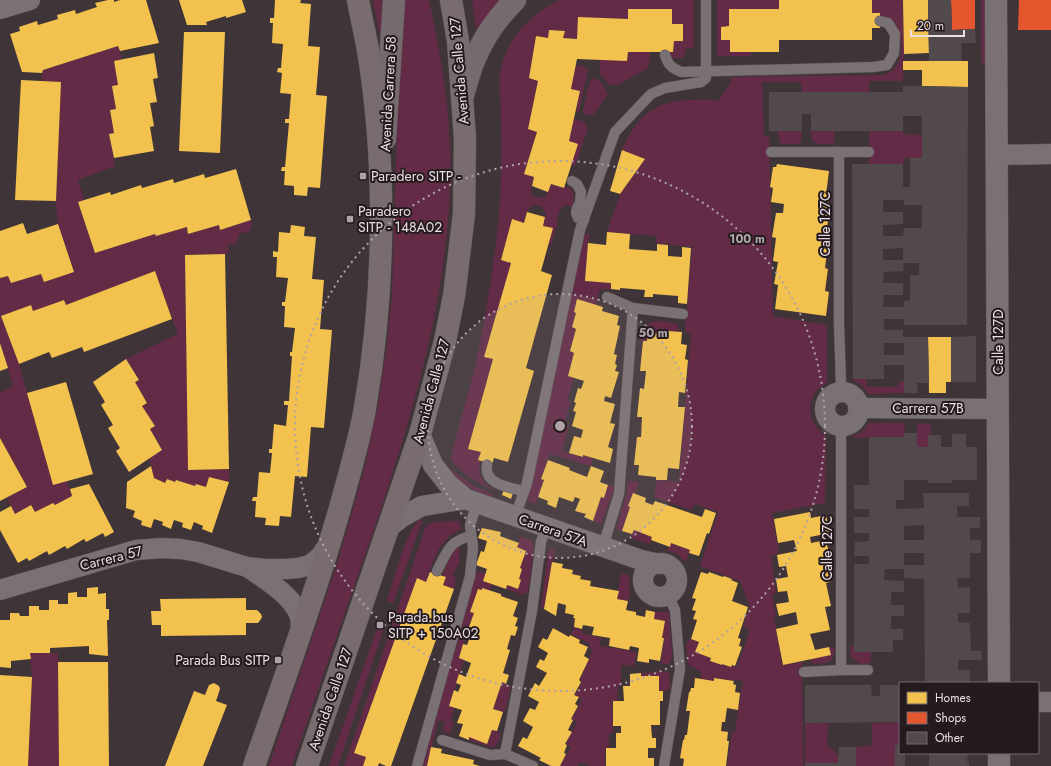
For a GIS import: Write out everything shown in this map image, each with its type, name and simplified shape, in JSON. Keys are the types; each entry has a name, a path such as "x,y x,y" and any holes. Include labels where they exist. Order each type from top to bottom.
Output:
{"main road":[{"path":"254,766 330,542 350,473 364,410 374,345 380,258 381,211 379,165 372,80 368,50 358,0"},
{"name":"Avenida Carrera 58","path":"381,211 394,0"},
{"name":"Avenida Calle 127","path":"307,766 420,434 445,341 458,270 464,214 465,139 463,95 458,41 451,0"},
{"path":"463,95 476,57 486,37 500,17 515,0"}],"street":[{"path":"0,10 30,0"},
{"name":"Calle 127D","path":"996,0 999,682"},
{"path":"997,155 1051,154"},
{"path":"837,392 843,392 849,393 854,397 858,408 856,418 846,425 841,426 830,421 826,416 825,405 832,395 837,392"},
{"name":"Carrera 57B","path":"858,408 998,409"},
{"name":"Carrera 57A","path":"420,434 432,465 444,479 471,502 603,547 648,567 670,567 676,576 675,587 668,595"},
{"name":"Carrera 57A","path":"388,528 402,517 422,506 471,502"},
{"name":"Carrera 57","path":"0,590 136,550 162,548 198,552 247,567 270,569 298,568 310,565 320,557 330,542"},
{"name":"Carrera 57","path":"247,567 281,592 294,606 299,616 301,629"},
{"path":"648,567 643,582 645,588 648,592 658,597 668,595"},
{"path":"1039,702 1051,702"},
{"path":"999,754 999,766"}],"lane":[{"path":"515,517 527,484 574,256 584,220 615,132 651,94 665,88 701,82 706,78 706,0"},
{"path":"665,55 667,62 675,70 681,72 873,68 887,65 894,53 895,34 888,24 880,22"},
{"path":"771,152 869,152"},
{"name":"Calle 127C","path":"839,152 839,324 841,385 843,392"},
{"path":"572,181 577,184 581,192 576,213 578,218 584,220"},
{"path":"607,297 633,308 683,314"},
{"path":"603,547 619,494 633,308"},
{"name":"Calle 127C","path":"841,426 841,670"},
{"path":"487,465 486,473 490,479 500,484 524,491"},
{"path":"417,766 469,581 473,547 470,525 471,502"},
{"path":"505,754 532,611 541,542 546,527"},
{"path":"437,571 454,542 461,538 471,536"},
{"path":"664,766 680,669 675,610 668,595"},
{"path":"804,672 868,670"},
{"path":"442,740 490,754 505,754 533,766"}],"shaded area":[{"path":"373,0 385,0 382,47"},
{"path":"401,0 429,0 443,72 451,169 446,243 439,292 429,341 404,436 389,484 292,766 269,766 338,561 364,470 378,405 392,297"},
{"path":"472,0 504,0 478,39"},
{"path":"559,0 694,0 694,48 685,49 684,58 671,58 670,52 673,52 674,41 683,41 683,24 672,24 672,9 629,9 628,19 577,39 563,38 565,31 549,30 548,38 536,36 529,78 538,81 528,129 537,132 524,174 534,177 531,190 533,197 545,197 551,184 563,188 564,186 571,189 574,194 574,200 572,207 565,204 559,212 551,245 548,244 553,228 543,226 546,214 542,207 535,205 532,206 527,212 524,223 512,220 501,260 511,263 485,356 493,359 481,452 478,460 480,461 479,471 482,479 496,492 477,482 460,470 451,459 478,354 499,219 501,118 499,84 502,64 506,53 517,34 540,11"},
{"path":"717,0 779,0 779,9 729,9 729,26 721,27 721,40 730,40 730,52 751,52 751,56 717,56"},
{"path":"872,0 903,0 903,81 869,81 869,92 802,92 801,82 762,82 764,136 769,136 773,316 827,325 827,382 815,393 810,404 813,422 826,436 825,503 772,513 779,553 771,556 776,593 772,594 776,616 774,617 782,665 802,662 803,766 727,766 732,732 735,732 743,681 714,678 714,681 701,679 701,672 688,664 686,647 687,641 691,639 699,642 695,652 711,658 710,661 721,665 737,667 750,630 743,627 750,606 740,581 700,566 718,512 695,504 691,510 654,497 657,480 679,482 691,333 685,332 692,247 656,243 657,236 607,232 620,194 645,159 622,150 633,129 647,113 666,104 677,101 718,101 731,83 731,77 883,75 890,72 895,68 900,58 900,34 894,22 890,19 880,16 880,13 872,13"},
{"path":"981,0 986,0 987,65 982,65"},
{"path":"118,46 122,59 114,61 118,85 116,109 110,110 114,133 109,135 115,166 78,180 84,200 78,203 95,253 155,234 156,236 187,227 189,234 219,225 220,230 251,220 252,225 248,233 240,232 236,244 228,244 229,254 185,255 188,470 229,469 229,482 209,477 206,487 196,484 195,486 177,480 175,482 167,479 165,483 154,478 149,458 162,449 150,429 154,426 142,406 147,402 135,382 139,380 126,359 178,334 155,272 66,305 63,300 33,311 31,305 1,316 19,364 53,485 67,481 72,496 55,505 53,503 35,512 31,505 15,514 7,498 27,487 0,438 0,393 13,386 0,341 0,278 8,276 11,283 41,274 44,282 74,272 58,224 56,201 61,82 41,82 43,70"},
{"path":"628,52 650,52 648,68 619,84 610,85 600,74 600,60 627,61"},
{"path":"578,65 583,65 588,70 579,112 576,111 580,91 571,89 575,66 578,67"},
{"path":"593,78 604,86 608,94 594,114 586,115 583,111 589,83"},
{"path":"574,119 584,122 588,128 575,166 571,165 569,141"},
{"path":"778,131 802,131 801,142 799,144 780,143"},
{"path":"811,131 835,131 834,143 815,143 812,140"},
{"path":"869,131 903,131 903,134 922,135 922,158 904,158 903,164 869,164"},
{"path":"584,234 589,234 585,281 611,283 611,289 600,289 596,305 577,300 574,312 576,313 572,327 576,329 570,351 574,353 568,376 574,378 567,400 571,401 564,424 569,425 562,451 582,457 583,455 593,458 591,466 550,454 541,478 544,480 536,504 528,501"},
{"path":"663,321 677,324 680,332 667,331 666,334 648,332 647,341 639,340 642,327 653,322"},
{"path":"853,379 867,379 867,387 896,387 899,385 899,381 904,382 904,393 868,394 862,385"},
{"path":"869,423 905,423 904,437 854,438 854,436 861,433"},
{"path":"917,423 930,424 931,435 928,435 928,447 917,447"},
{"path":"449,470 452,470 470,484 493,495 493,499 464,483"},
{"path":"628,481 639,482 635,494 632,493 628,506 630,507 622,531 616,529 627,492"},
{"path":"608,485 615,486 601,524 593,521 601,497 604,498"},
{"path":"421,518 422,522 393,603 387,601 405,544 415,524"},
{"path":"459,521 461,529 452,534 440,547 434,558 426,582 417,579 354,753 366,757 363,766 344,766 426,526 434,522"},
{"path":"634,530 652,537 650,544 630,538"},
{"path":"520,537 532,541 534,546 528,592 524,595 506,589 507,585 518,589 521,580 519,579 522,569 520,568 526,551 517,547"},
{"path":"671,543 690,550 686,562 677,554 667,550"},
{"path":"460,546 459,563 452,576 456,577 454,589 443,585 446,577 442,576 453,551"},
{"path":"551,548 555,550 544,609 541,608 548,552"},
{"path":"476,571 486,574 483,581 492,584 490,590 483,588 482,590 478,589 470,611 474,613 459,658 464,660 449,705 454,707 451,721 454,722 450,734 445,733 443,727 445,721 438,721 427,766 423,766"},
{"path":"621,573 629,575 630,592 628,601 617,599"},
{"path":"655,612 669,612 672,657 669,664 661,664 664,638 662,638 665,621 654,619"},
{"path":"380,620 386,622 338,766 329,766"},
{"path":"574,628 582,630 582,633 601,638 599,646 637,652 634,666 621,665 621,686 618,686 617,701 612,701 613,733 609,734 609,748 605,748 605,766 588,766 587,763 578,763 578,766 560,766 571,747 566,744 577,722 572,719 582,699 575,695 582,682 580,680 584,672 583,671 593,650 588,647 590,644 571,634"},
{"path":"854,645 854,652 871,652 871,663 861,664 851,657 850,647"},
{"path":"829,647 835,648 833,657 829,662 814,664 809,659 830,655"},
{"path":"30,653 58,653 59,766 28,766 32,677"},
{"path":"665,671 670,675 670,690 659,691 659,676 641,676 641,673"},
{"path":"502,682 511,687 505,711 503,712 493,709"},
{"path":"899,722 899,749 895,766 856,766 856,747 872,745 872,723"},
{"path":"805,723 828,723 827,745 839,756 838,763 805,763"},
{"path":"492,730 500,733 500,739 495,746 491,747 469,740 469,737 487,743"}],"building: Homes":[{"path":"114,0 114,2 120,0 146,0 159,43 120,51 118,46 43,70 42,73 22,72 10,34 20,31 19,27 37,21 38,25 58,19 57,15 75,10 76,14 97,7 95,3"},
{"path":"179,0 242,0 246,12 206,22 207,25 187,25"},
{"path":"275,0 301,0 300,3 311,4 308,46 320,47 316,95 327,96 320,188 308,187 307,196 294,195 294,186 284,185 285,171 281,171 282,167 285,167 289,123 285,123 285,119 289,119 291,94 280,93 282,73 277,72 278,68 281,68 283,44 272,43 273,23 270,23 270,18 274,18"},
{"path":"779,0 872,0 872,13 880,13 880,28 872,28 872,40 779,40 779,52 730,52 730,40 721,40 721,27 729,26 729,9 779,9"},
{"path":"903,0 928,0 929,53 904,54"},
{"path":"628,9 672,9 672,24 683,24 683,41 674,41 673,52 628,52 627,61 577,59 571,89 580,91 569,141 578,144 564,188 551,184 548,192 532,186 534,177 524,174 537,132 528,129 538,81 529,78 536,36 548,38 549,30 565,31 563,38 577,39 578,17 628,19"},
{"path":"184,32 225,32 220,153 179,151"},
{"path":"154,53 158,78 153,79 157,102 150,103 154,126 150,127 154,151 114,158 109,134 114,133 110,110 116,109 112,86 118,85 114,61"},
{"path":"903,61 968,61 968,87 922,86 922,70 903,70"},
{"path":"21,80 61,82 56,201 15,200"},
{"path":"622,150 645,159 620,194 610,191"},
{"path":"777,164 829,171 826,195 829,196 825,245 828,245 825,268 828,269 825,291 829,292 826,316 775,309 778,285 774,284 778,262 773,261 776,238 772,237 776,213 783,213 784,204 771,202 773,188 770,187 773,167 776,167"},
{"path":"236,169 251,220 220,230 219,225 188,234 187,227 156,236 155,234 95,253 78,202 110,192 111,195 141,185 142,188 173,179 174,183 204,174 205,178"},
{"path":"527,212 545,217 543,226 553,228 541,271 552,275 526,368 534,371 508,462 494,458 492,464 478,460 481,452 468,449 493,359 484,357 511,263 501,260 512,219 524,223"},
{"path":"23,223 27,234 58,224 74,272 44,282 41,274 11,283 8,276 0,278 0,231"},
{"path":"291,225 305,227 304,236 316,237 312,279 324,280 320,329 332,330 324,428 311,427 307,477 295,476 291,517 280,516 279,526 265,525 266,518 255,517 256,501 252,501 253,497 257,497 259,472 270,473 272,453 269,453 269,449 272,449 274,424 286,426 288,405 284,405 284,401 289,401 292,356 290,356 290,352 292,352 295,328 284,327 285,306 282,306 282,302 285,302 288,278 276,277 277,257 273,257 273,251 278,252 279,232 290,233"},
{"path":"607,232 630,234 629,249 657,251 657,244 668,245 668,256 682,257 682,247 691,248 687,304 678,303 678,296 653,294 653,297 644,297 645,290 620,288 620,290 611,289 611,283 585,281 588,243 606,245"},
{"path":"225,254 229,469 188,470 185,255"},
{"path":"155,271 172,319 84,352 82,347 52,358 49,352 19,364 1,316 31,305 33,311 64,300 66,305"},
{"path":"577,299 603,307 602,311 619,316 617,325 620,326 614,354 617,355 615,364 617,365 615,371 619,372 611,398 605,396 604,401 615,404 610,423 615,424 608,447 613,449 610,463 583,455 583,457 569,453 574,436 581,438 583,430 572,426 576,412 573,411 576,403 574,402 578,388 581,389 584,381 568,376 574,353 570,351 576,329 572,327 576,313 574,312"},
{"path":"667,331 682,332 681,344 687,345 685,359 688,360 685,393 679,392 678,407 685,407 679,469 668,468 667,480 656,480 656,477 638,475 639,465 634,465 637,437 641,437 642,417 637,417 640,388 644,389 646,371 640,371 643,341 647,341 648,332 666,334"},
{"path":"928,337 951,337 951,382 946,382 946,393 929,393"},
{"path":"0,343 8,368 0,371"},
{"path":"126,359 139,380 135,382 147,403 142,406 155,426 150,429 162,450 129,472 116,451 120,448 108,428 113,425 101,405 105,402 93,382"},
{"path":"66,382 93,474 53,485 27,393"},
{"path":"0,438 27,487 0,501"},
{"path":"548,460 570,468 569,470 587,477 591,466 604,471 600,482 608,485 604,498 601,497 593,521 584,517 586,514 575,511 580,499 575,497 573,502 559,497 556,508 547,504 548,501 538,497 544,480 541,479"},
{"path":"151,466 154,478 165,483 167,479 175,482 176,480 195,486 196,484 206,487 209,477 229,482 212,533 202,529 203,526 194,522 191,530 182,527 183,523 174,520 171,529 162,525 163,522 154,519 151,528 141,525 142,521 133,517 135,511 126,508 127,482"},
{"path":"89,484 114,532 105,537 103,533 86,542 84,539 67,549 65,546 49,555 47,551 29,561 27,558 18,563 0,530 0,512 11,506 15,514 31,505 35,512 53,503 55,505 72,496 70,489"},
{"path":"504,489 513,493 511,499 502,495"},
{"path":"633,493 646,498 645,502 653,505 655,501 702,517 705,509 716,513 709,534 707,533 699,556 689,553 690,550 671,543 670,547 651,540 652,537 634,530 632,534 622,531"},
{"path":"810,512 811,518 826,515 830,533 810,537 811,543 826,540 830,557 825,558 830,582 826,583 831,606 825,607 830,630 810,634 815,650 829,647 831,655 783,665 776,629 798,624 796,612 779,616 776,604 789,602 787,591 778,592 776,579 788,577 786,566 779,567 777,555 797,551 794,540 778,543 774,519"},
{"path":"482,528 501,532 500,536 519,543 517,547 526,551 520,568 522,569 519,579 521,580 518,589 507,585 506,589 483,581 487,569 476,565 481,551 484,552 487,541 478,538"},
{"path":"552,562 563,564 562,568 573,570 572,574 581,576 580,579 591,581 590,586 619,591 617,599 628,601 626,610 636,612 636,615 645,617 646,610 655,612 654,619 665,621 660,661 649,659 649,663 637,661 639,648 630,646 629,650 609,646 610,638 592,635 594,627 583,625 582,629 574,627 574,615 565,613 566,605 558,603 556,616 544,609"},
{"path":"430,572 446,577 443,585 454,589 391,766 386,766 379,763 378,766 363,766 366,757 354,753 417,578 426,582"},
{"path":"701,572 708,574 709,572 723,577 724,576 738,583 732,601 748,607 738,638 741,639 739,646 742,647 735,666 732,665 731,667 710,661 711,658 695,652 699,642 691,639 697,620 693,619 696,611 692,610 696,599 692,598"},
{"path":"98,587 98,594 106,593 106,609 109,609 109,620 107,620 108,656 89,654 89,646 50,648 50,653 30,653 31,659 11,661 11,668 0,667 0,620 10,620 10,613 19,613 20,616 29,616 29,606 39,606 39,610 49,610 49,600 58,600 58,604 68,604 68,593 77,592 77,597 87,597 87,588"},
{"path":"482,588 501,594 501,596 518,602 513,616 518,618 515,626 518,627 515,636 511,635 507,649 510,650 503,673 509,675 506,684 502,682 493,709 503,712 497,731 492,730 487,744 469,737 469,740 459,736 463,724 457,723 462,710 449,706 454,690 458,692 461,685 456,683 459,674 466,677 471,663 459,658 463,644 467,645 473,628 469,627 474,613 470,612 478,589 482,590"},
{"path":"246,598 246,610 257,610 262,617 258,623 246,623 246,635 161,636 161,625 152,625 151,611 161,611 160,599"},
{"path":"553,628 569,637 570,635 580,640 579,643 588,647 584,656 589,659 579,680 581,682 574,695 579,697 575,704 578,706 571,719 573,720 568,730 572,732 565,744 567,745 564,753 566,754 560,766 551,766 539,760 541,758 518,746 523,737 527,739 533,727 523,721 530,708 535,710 539,702 528,696 535,683 539,686 547,673 536,667 540,659 544,661 548,653 538,647 543,638 547,640"},
{"path":"58,662 108,662 109,766 59,766"},
{"path":"641,673 641,676 659,676 659,691 663,691 663,701 660,701 660,725 651,725 652,738 656,738 656,748 648,748 648,758 654,758 654,766 606,766 606,748 616,748 616,733 621,733 621,726 613,726 613,701 624,701 623,686 630,686 630,674"},
{"path":"0,675 32,677 28,766 0,766"},
{"path":"695,678 714,681 714,678 734,681 733,684 736,685 735,692 740,693 738,710 727,708 725,722 722,722 721,731 728,732 727,741 729,741 726,766 683,766 684,759 680,758 683,740 685,735 687,735 690,711 686,711 689,692 691,688 694,688"},
{"path":"214,683 219,686 220,689 216,701 227,705 203,766 165,766 194,691 205,695 209,685"},
{"path":"431,747 442,749 441,753 474,760 473,764 480,766 427,766"}],"building: Shops":[{"path":"951,0 975,0 975,29 952,30"},
{"path":"1019,0 1051,0 1051,30 1018,30"}],"building: Other":[{"path":"928,0 951,0 952,30 975,29 976,43 961,43 962,61 929,61"},
{"path":"903,86 968,87 967,325 904,325 904,319 884,319 884,330 903,330 903,337 928,337 929,383 917,383 918,393 904,393 904,365 884,365 884,379 853,379 852,164 903,164 903,187 910,187 910,158 922,158 922,116 903,116 903,131 811,131 811,114 802,114 802,131 769,131 769,92 903,92","holes":["883,200 904,200 904,205 922,205 922,228 904,228 903,236 883,236 883,225 903,224 903,212 883,212","903,248 903,260 883,260 883,249","903,263 919,263 919,275 910,275 910,300 904,301 904,307 883,307 884,295 903,295 903,283 883,283 884,272 904,271","884,343 904,343 904,355 884,355"]},
{"path":"976,336 976,382 951,382 951,337"},
{"path":"824,426 832,431 830,435 822,431"},
{"path":"904,433 917,433 917,447 928,447 928,435 941,435 941,447 952,447 952,434 966,434 966,447 977,447 977,480 952,480 952,483 928,483 928,480 904,480 904,500 896,500 896,509 924,508 923,493 969,493 969,506 957,506 957,517 980,517 980,528 970,528 970,540 981,540 981,553 970,553 970,578 957,578 958,588 970,587 970,613 958,613 958,622 970,623 971,651 981,651 982,660 958,660 958,670 970,670 970,682 925,682 924,579 904,578 904,569 885,569 884,580 904,581 904,592 891,592 891,605 904,605 904,616 891,616 891,629 903,629 903,640 893,640 893,652 854,652 854,564 869,564 869,556 854,556 855,542 869,541 869,533 854,533 854,517 869,517 869,509 854,509 854,485 869,485 869,437 904,437","holes":["924,525 924,540 904,540 904,526","904,553 924,553 924,565 904,565"]},
{"path":"805,685 871,685 872,696 880,696 880,685 899,685 899,722 805,723"},
{"path":"895,745 899,745 899,754 905,754 905,766 895,766"},
{"path":"839,747 856,747 856,766 805,766 805,763 838,763"},
{"path":"929,754 968,754 967,762 969,762 969,766 929,766"}],"place":[{"name":"Paradero SITP -","path":"363,176"},
{"name":"Paradero SITP - 148A02","path":"350,219"},
{"name":"Parada.bus SITP + 150A02","path":"380,625"},
{"name":"Parada Bus SITP","path":"278,660"}]}
